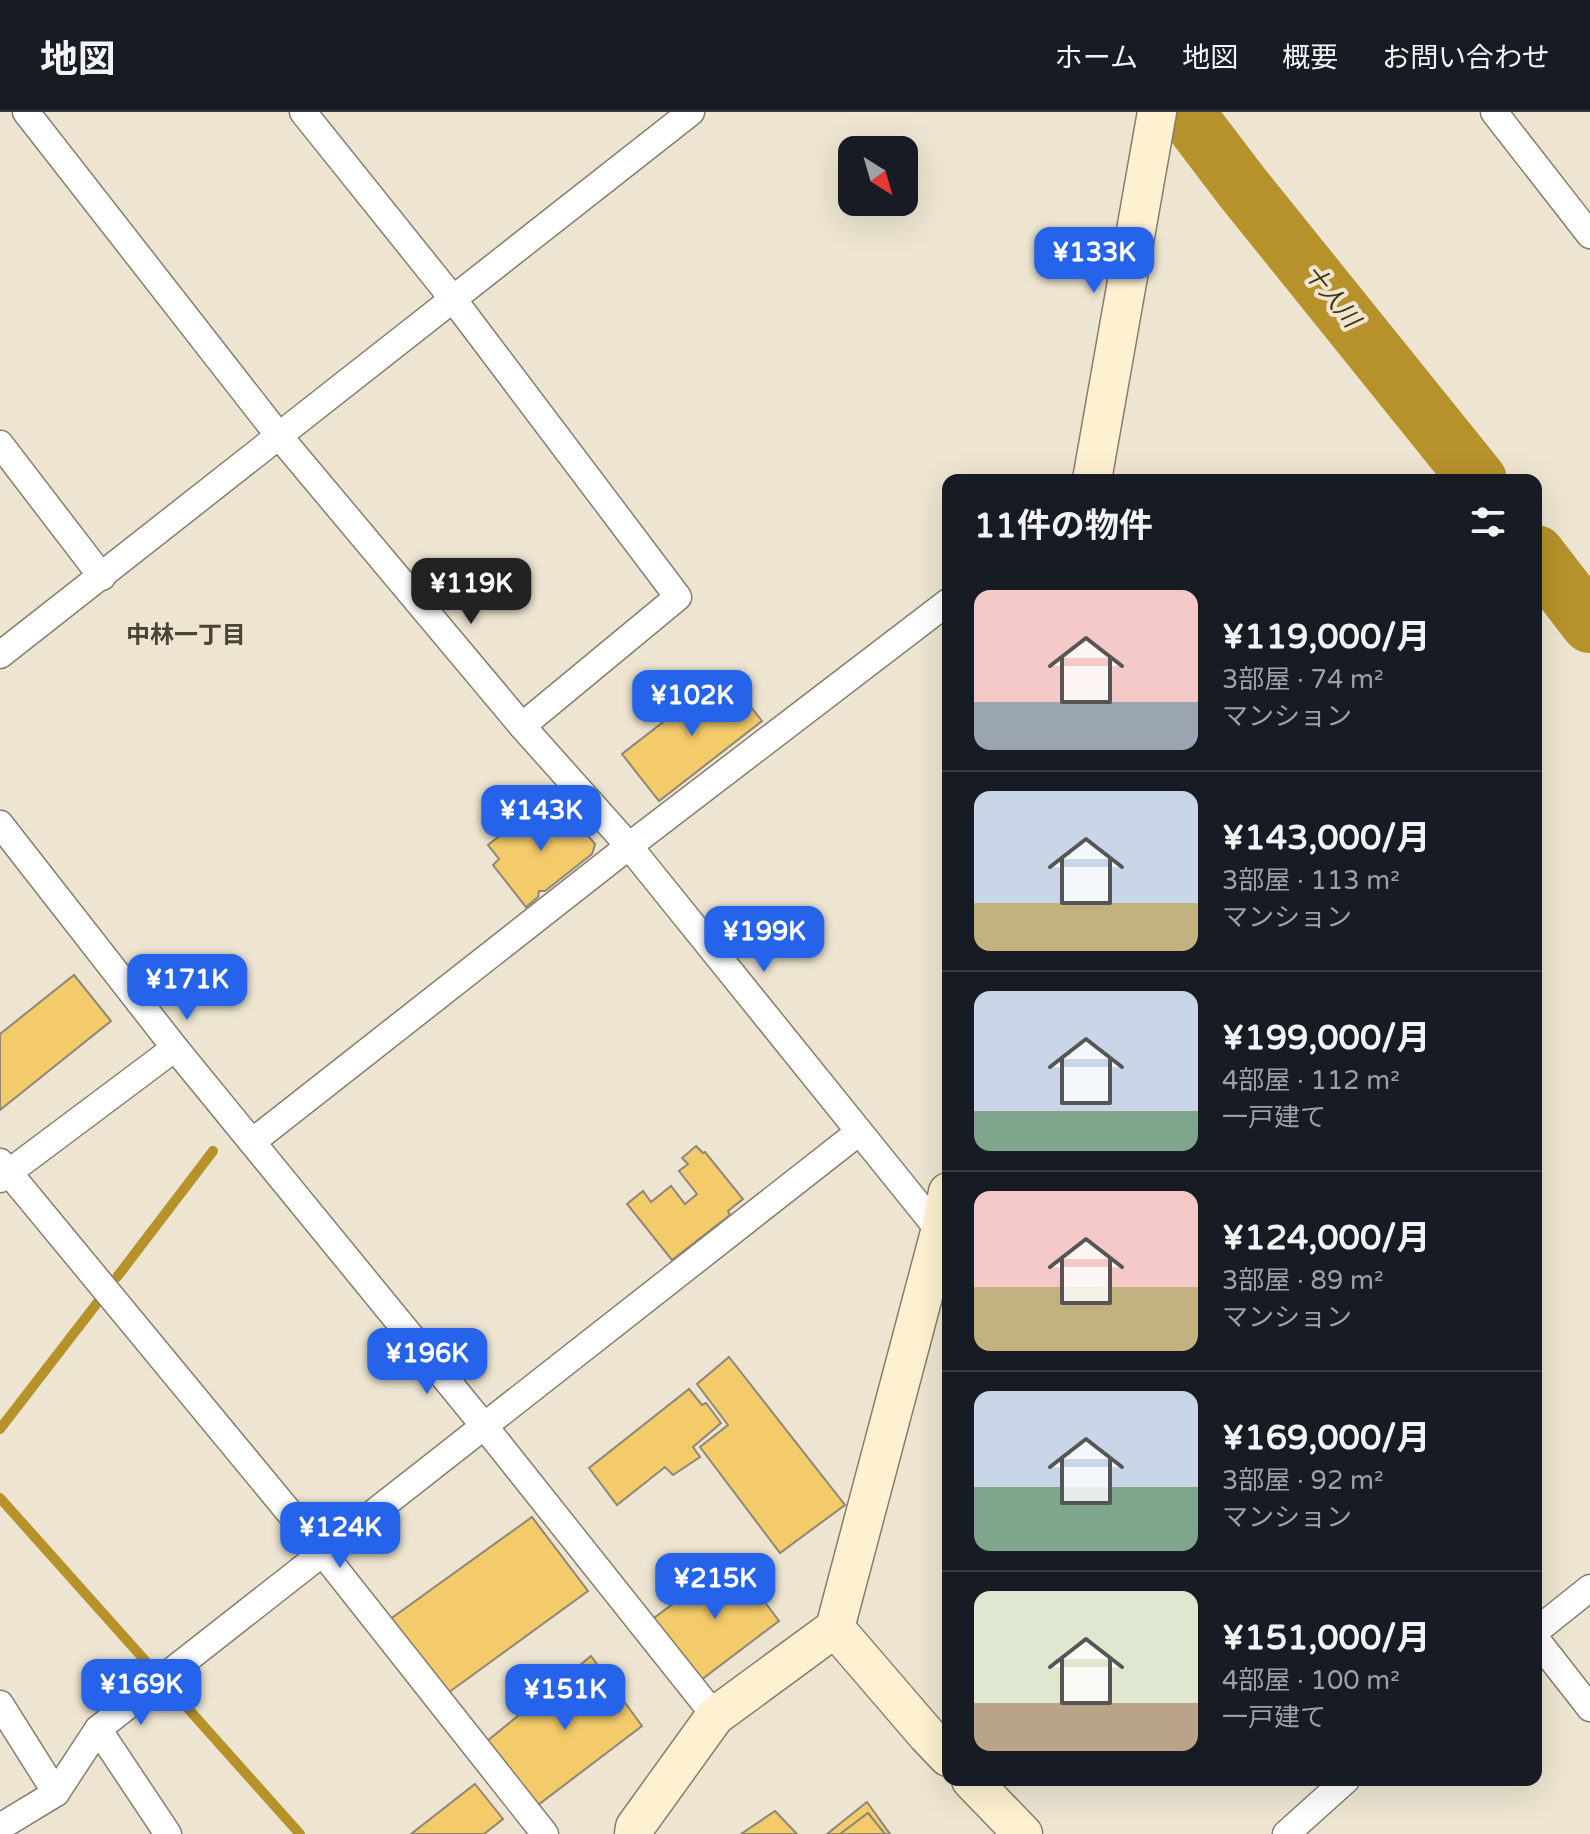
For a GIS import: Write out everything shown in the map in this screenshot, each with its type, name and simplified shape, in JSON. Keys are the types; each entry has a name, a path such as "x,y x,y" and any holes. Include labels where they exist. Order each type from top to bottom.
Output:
{"street":[{"path":"26,112 279,436 522,726 629,846 942,1235"},
{"path":"303,112 453,299 678,597 522,726"},
{"path":"0,655 691,112"},
{"path":"1494,112 1590,235"},
{"path":"1093,474 1157,116"},
{"path":"0,444 102,577"},
{"path":"252,1142 629,846 942,607"},
{"path":"0,824 175,1048 485,1427 715,1716"},
{"path":"175,1048 3,1171 322,1552 545,1834"},
{"path":"0,1827 56,1793 98,1729 859,1132"},
{"path":"634,1834 635,1827 715,1716 835,1628 942,1244"},
{"path":"1542,1626 1590,1588"},
{"path":"835,1628 942,1751"},
{"path":"1542,1647 1590,1708"},
{"path":"0,1704 56,1793"},
{"path":"98,1729 168,1834"},
{"path":"977,1786 1023,1834"},
{"path":"1286,1834 1339,1786"}],"building":[{"path":"725,674 762,721 659,801 622,754"},
{"path":"559,801 595,844 594,848 592,854 545,891 539,891 538,897 526,907 493,865 499,859 488,845 511,827 518,834"},
{"path":"74,975 111,1021 0,1110 0,1034"},
{"path":"696,1146 705,1152 743,1199 728,1211 730,1215 672,1260 627,1204 643,1191 651,1202 671,1186 685,1204 697,1194 679,1171 688,1164 682,1158"},
{"path":"729,1357 845,1505 780,1553 700,1447 728,1425 697,1384"},
{"path":"689,1389 702,1405 706,1403 721,1423 693,1447 700,1457 673,1475 665,1467 617,1505 589,1468"},
{"path":"532,1517 588,1591 448,1693 389,1620"},
{"path":"733,1559 779,1621 697,1683 650,1621"},
{"path":"591,1656 642,1726 538,1805 486,1742"},
{"path":"475,1784 503,1819 484,1834 411,1834"},
{"path":"867,1802 890,1834 827,1834"},
{"path":"775,1811 797,1834 741,1834"},
{"path":"868,1813 885,1834 840,1834"}],"waterway":[{"name":"十人川","path":"1185,112 1473,474"},
{"name":"十人川","path":"1542,562 1590,624"},
{"path":"117,1277 213,1151"},
{"path":"0,1429 101,1298"},
{"path":"0,1498 300,1834"}],"district":[{"name":"中林一丁目","path":"186,635"}]}
